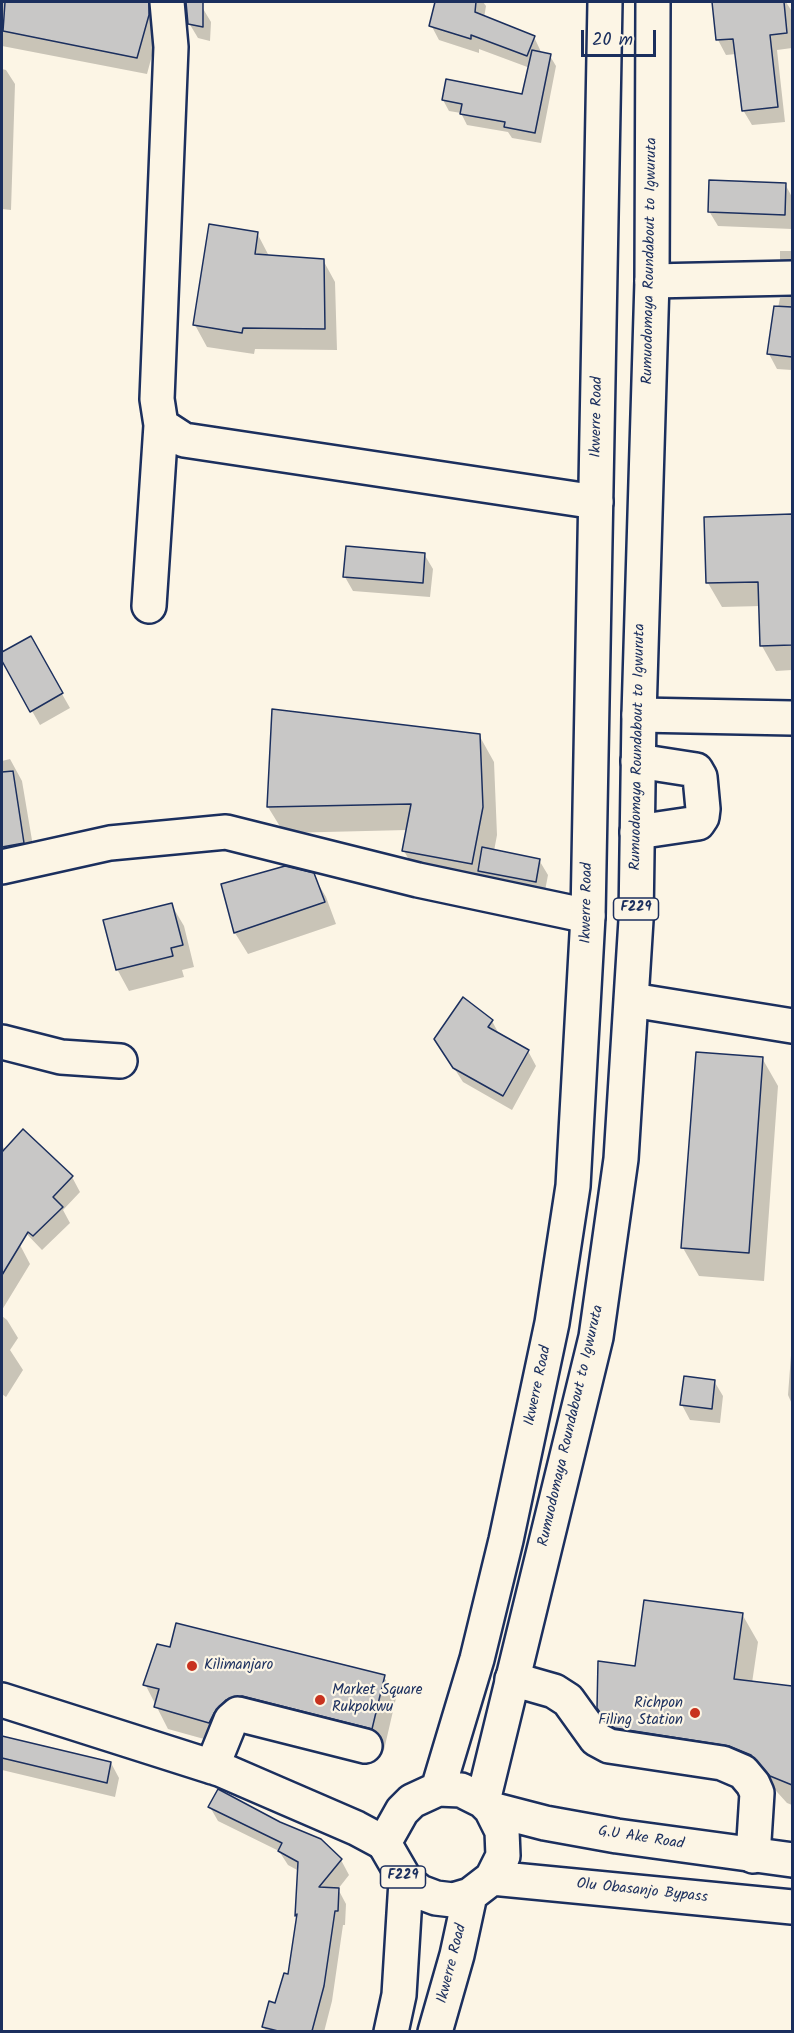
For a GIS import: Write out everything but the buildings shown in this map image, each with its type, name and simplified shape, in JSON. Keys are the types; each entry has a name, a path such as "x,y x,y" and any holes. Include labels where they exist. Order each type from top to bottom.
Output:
{"main road":[{"path":"149,606 161,425 157,399 171,47 167,2"},
{"name":"Ikwerre Road","path":"438,1789 477,1659 506,1540 552,1323 573,1186 588,916 605,2"},
{"path":"636,2 632,228 634,249 640,267 652,281 792,278"},
{"name":"Rumuodomaya Roundabout to Igwuruta","path":"487,1805 512,1680 596,1338 621,1160 632,1000 637,832 652,281 653,2"},
{"path":"161,425 184,440 596,502"},
{"path":"639,715 792,718"},
{"path":"637,832 698,823 703,809 700,777 696,771 638,761"},
{"path":"2,867 110,843 226,832 418,880 588,916"},
{"path":"632,1000 792,1026"},
{"path":"2,1042 60,1057 120,1061"},
{"path":"512,1680 554,1691 568,1700 596,1739 609,1746 722,1763 743,1772 757,1793 753,1856"},
{"path":"2,1700 212,1767 356,1828 384,1843 402,1811 412,1801 438,1789 461,1790 487,1805 502,1831 503,1856 481,1887"},
{"path":"212,1767 231,1720 238,1714 365,1746"},
{"name":"G.U Ake Road","path":"487,1805 565,1827 792,1860"},
{"name":"F229","path":"384,1843 406,1881 420,1892 435,1898 453,1899 481,1887"},
{"name":"F229","path":"391,2031 399,1995 406,1881"},
{"name":"Ikwerre Road","path":"435,2031 457,1955 481,1887"},
{"name":"Olu Obasanjo Bypass","path":"481,1887 792,1907"}],"place":[{"name":"Kilimanjaro","path":"192,1666"},
{"name":"Market Square Rukpokwu","path":"320,1700"},
{"name":"Richpon Filing Station","path":"695,1713"}]}
